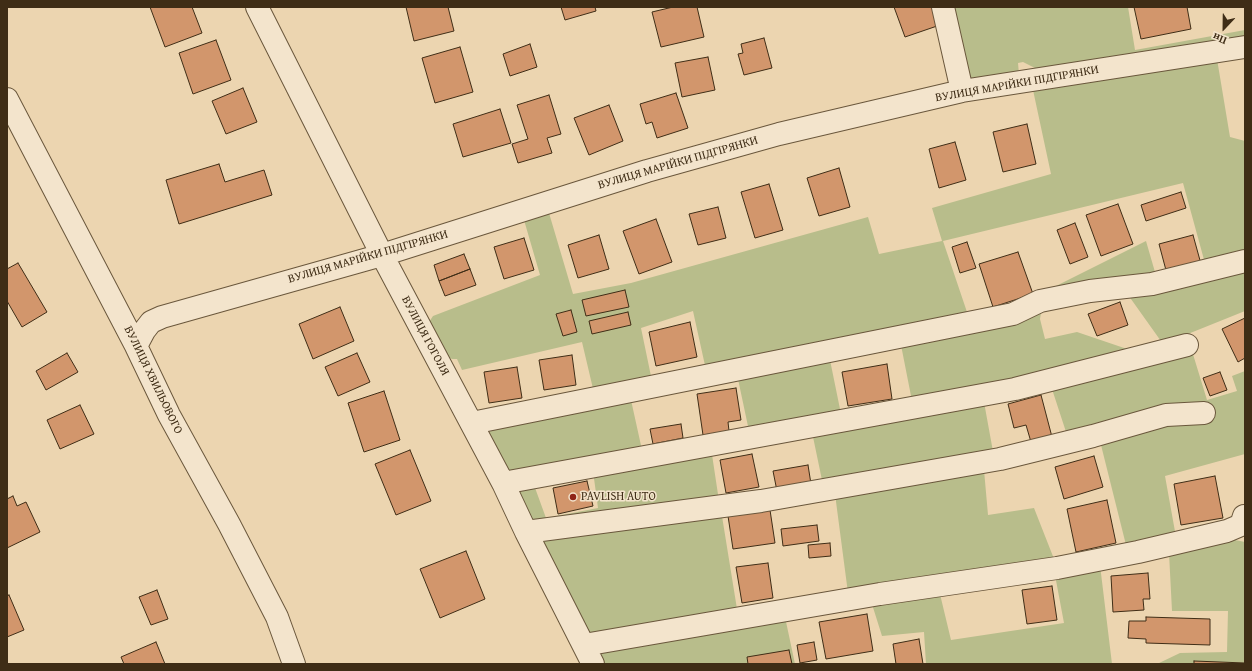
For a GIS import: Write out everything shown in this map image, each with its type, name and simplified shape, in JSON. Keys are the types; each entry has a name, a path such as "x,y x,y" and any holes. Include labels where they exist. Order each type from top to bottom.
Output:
{"street":[{"name":"ВУЛИЦЯ ГОГОЛЯ","path":"257,7 382,254 503,483 526,532 589,655"},
{"path":"943,7 962,91"},
{"name":"ВУЛИЦЯ МАРІЙКИ ПІДГІРЯНКИ","path":"136,346 151,322 162,317 382,254 648,171 757,140 962,91 1245,47"},
{"name":"ВУЛИЦЯ ХВИЛЬОВОГО","path":"7,98 136,346 169,415 229,524 277,617 294,664"},
{"path":"472,424 1013,314 1040,301 1082,292 1152,284 1245,262"},
{"path":"503,483 1015,389 1187,345"},
{"path":"526,532 761,501 992,460 1093,436 1166,415 1204,413"},
{"path":"589,655 880,594 1057,568 1138,552 1227,531 1241,525 1244,516"}],"green space":[{"path":"949,7 1128,7 1135,50 1245,30 1245,38 1039,70 1023,62 1018,63 1019,74 966,84"},
{"path":"1217,59 1230,137 1245,141 1245,257 1206,267 1183,183 943,241 969,318 706,370 693,311 641,328 652,381 594,393 582,342 462,370 457,359 448,357 429,322 433,316 540,275 524,220 549,213 573,294 631,283 868,217 879,254 942,241 932,208 1051,174 1033,90"},
{"path":"1146,241 1157,279 1061,293 1056,286"},
{"path":"1245,270 1245,311 1163,344 1126,292"},
{"path":"1042,307 1040,319 1045,339 1077,332 1133,351 912,401 901,345"},
{"path":"1192,351 1207,400 1237,391 1232,376 1245,371 1245,454 1165,476 1176,537 1127,549 1100,441 1135,429 1213,420 1211,406 1068,438 1051,386"},
{"path":"830,360 841,414 749,431 738,379"},
{"path":"631,400 642,450 511,475 492,445 489,433 496,425"},
{"path":"984,402 994,457 823,485 812,432"},
{"path":"711,448 719,501 530,522 517,495 520,490 534,485 546,518 598,508 593,471"},
{"path":"984,470 988,515 1034,508 1056,564 848,593 835,494"},
{"path":"721,510 737,609 590,634 541,542 549,536"},
{"path":"1230,539 1245,542 1245,664 1157,664 1180,653 1227,652 1228,611 1172,611 1169,553"},
{"path":"1100,565 1112,664 926,664 924,632 882,636 871,601 939,590 951,640 1064,623 1055,575"},
{"path":"785,617 795,664 600,664 599,653"}],"building":[{"path":"150,7 192,7 202,33 165,47"},
{"path":"406,7 448,7 454,31 414,41"},
{"path":"561,7 595,7 596,11 565,20"},
{"path":"673,7 697,7 704,37 661,47 652,12"},
{"path":"894,7 933,7 940,25 905,37"},
{"path":"1134,7 1187,7 1191,29 1141,39"},
{"path":"764,38 772,68 744,75 738,54 743,53 741,44"},
{"path":"216,40 231,80 193,94 179,53"},
{"path":"530,44 537,67 510,76 503,54"},
{"path":"460,47 473,92 435,103 422,58"},
{"path":"708,57 715,90 682,97 675,63"},
{"path":"243,88 257,122 226,134 212,101"},
{"path":"676,93 688,128 657,138 652,122 646,124 640,104"},
{"path":"549,95 561,134 547,138 552,153 518,163 512,144 528,139 517,105"},
{"path":"609,105 623,141 589,155 574,118"},
{"path":"500,109 511,143 463,157 453,124"},
{"path":"1027,124 1036,164 1003,172 993,132"},
{"path":"955,142 966,180 939,188 929,149"},
{"path":"219,164 225,182 264,170 272,195 179,224 166,180"},
{"path":"839,168 850,207 819,216 807,178"},
{"path":"769,184 783,230 755,238 741,192"},
{"path":"1181,192 1186,208 1146,221 1141,205"},
{"path":"1118,204 1133,244 1101,256 1086,215"},
{"path":"718,207 726,238 698,245 689,214"},
{"path":"656,219 672,262 639,274 623,231"},
{"path":"1075,223 1088,257 1070,264 1057,230"},
{"path":"599,235 609,269 578,278 568,245"},
{"path":"1193,235 1201,264 1167,274 1159,244"},
{"path":"524,238 534,270 504,279 494,247"},
{"path":"967,242 976,268 960,273 952,247"},
{"path":"1018,252 1033,294 993,307 979,264"},
{"path":"464,254 470,269 439,281 434,265"},
{"path":"18,263 47,312 22,327 7,301 7,269"},
{"path":"470,269 476,285 445,296 439,281"},
{"path":"625,290 629,307 586,316 582,300"},
{"path":"1120,302 1128,325 1097,336 1088,314"},
{"path":"340,307 354,341 313,359 299,324"},
{"path":"571,310 577,332 563,336 556,314"},
{"path":"628,312 631,325 592,334 589,321"},
{"path":"1245,318 1245,358 1238,362 1222,329"},
{"path":"690,322 697,357 656,366 649,332"},
{"path":"67,353 78,372 46,390 36,371"},
{"path":"357,353 370,382 338,396 325,367"},
{"path":"572,355 576,385 544,390 539,360"},
{"path":"887,364 892,399 848,406 842,372"},
{"path":"517,367 522,398 489,403 484,372"},
{"path":"1220,372 1227,390 1210,396 1203,378"},
{"path":"736,388 741,420 728,422 729,431 703,435 697,394"},
{"path":"384,391 400,440 364,452 348,403"},
{"path":"1041,395 1052,437 1031,442 1026,425 1014,428 1008,404"},
{"path":"80,405 94,434 60,449 47,420"},
{"path":"681,424 683,438 653,444 650,429"},
{"path":"410,450 431,501 396,515 375,464"},
{"path":"752,454 759,487 726,493 720,460"},
{"path":"1094,456 1103,487 1064,499 1055,467"},
{"path":"808,465 811,484 777,491 773,471"},
{"path":"1215,476 1223,518 1181,525 1174,484"},
{"name":"PAVLISH AUTO","path":"587,481 593,506 558,514 553,488"},
{"path":"13,496 17,506 26,502 40,532 7,548 7,499"},
{"path":"1107,500 1116,543 1076,552 1067,509"},
{"path":"770,510 775,543 733,549 728,516"},
{"path":"817,525 819,541 783,546 781,529"},
{"path":"830,543 831,556 809,558 808,545"},
{"path":"466,551 485,599 440,618 420,569"},
{"path":"768,563 773,598 742,603 736,567"},
{"path":"1148,573 1150,599 1143,599 1144,610 1113,612 1111,576"},
{"path":"1052,586 1057,620 1027,624 1022,590"},
{"path":"157,590 168,619 151,625 139,597"},
{"path":"9,595 24,630 7,637 7,596"},
{"path":"867,614 873,651 826,659 819,622"},
{"path":"1146,617 1210,619 1210,645 1146,643 1146,639 1128,638 1129,621 1146,621"},
{"path":"919,639 923,664 896,664 893,644"},
{"path":"156,642 165,664 124,664 121,657"},
{"path":"814,642 817,660 800,663 797,645"},
{"path":"789,650 792,664 748,664 747,657"},
{"path":"1194,661 1245,663 1245,664 1194,664"}],"place":[{"name":"PAVLISH AUTO","path":"573,497"}]}
